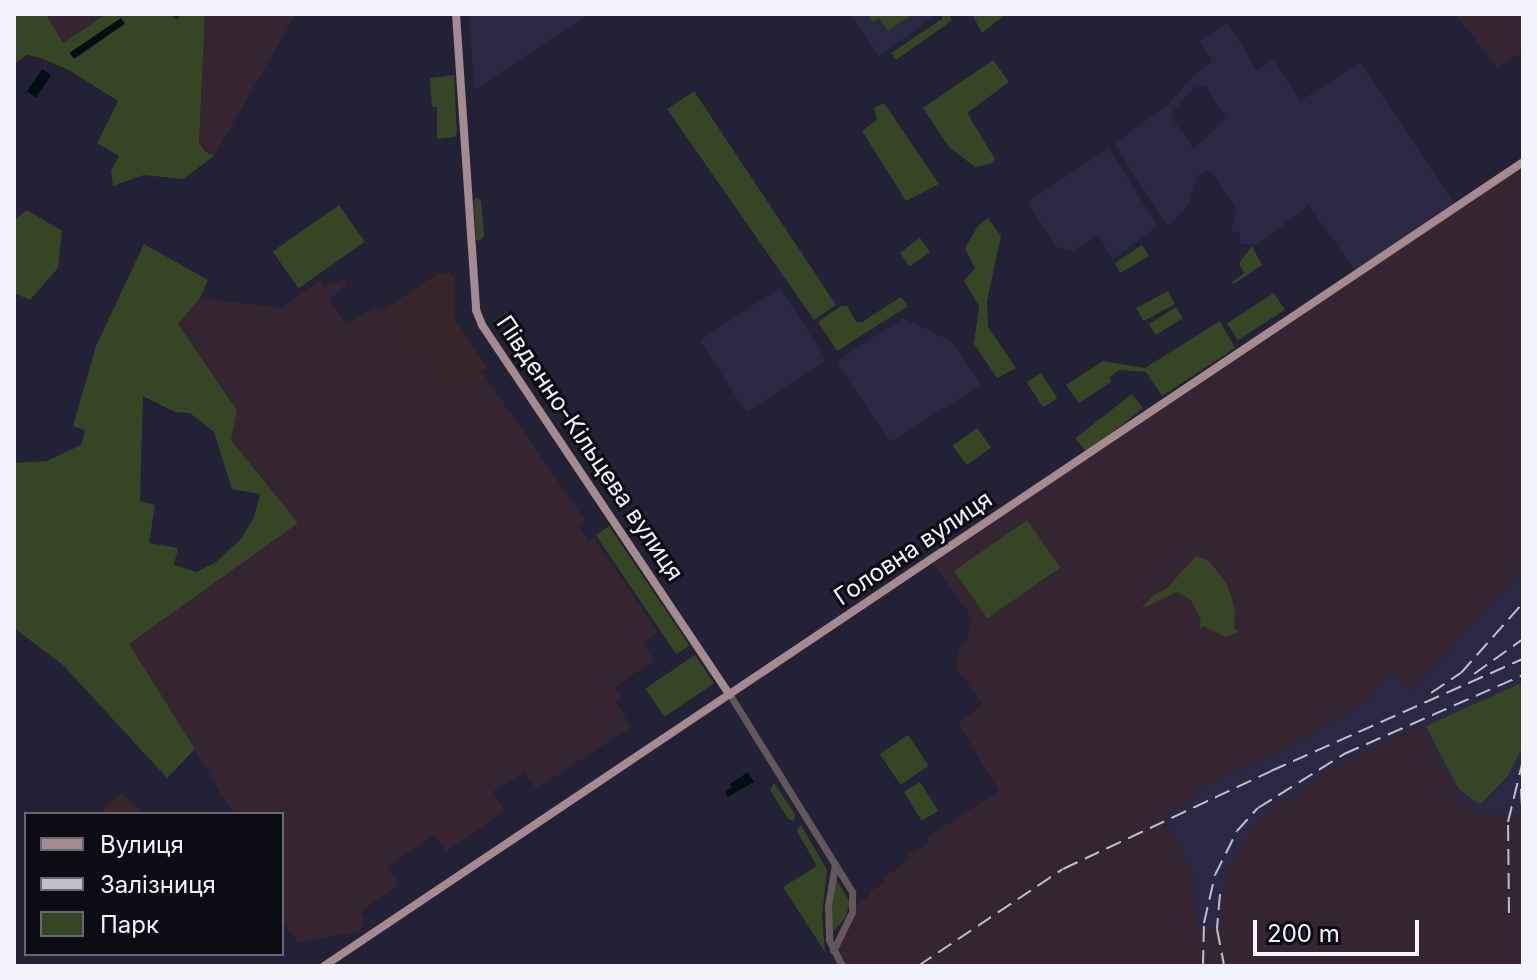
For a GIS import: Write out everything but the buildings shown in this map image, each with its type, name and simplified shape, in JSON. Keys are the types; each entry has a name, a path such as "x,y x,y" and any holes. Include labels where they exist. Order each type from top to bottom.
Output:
{"main road":[{"name":"Південно-Кільцева вулиця","path":"456,14 476,310 482,325 730,695"},
{"name":"Головна вулиця","path":"324,966 1523,162"}],"street":[{"path":"730,695 852,892 853,908 833,951"},
{"path":"835,864 828,906 833,951 842,966"}],"shaded area":[{"path":"46,14 106,14 63,43"},
{"path":"205,14 296,14 214,156 199,142"},
{"path":"469,14 590,14 474,90"},
{"path":"849,14 938,14 879,56"},
{"path":"1455,14 1523,14 1523,52 1497,68"},
{"path":"121,18 125,24 74,58 70,53"},
{"path":"1228,22 1257,71 1273,60 1300,101 1360,62 1455,205 1354,270 1309,205 1257,245 1240,244 1240,234 1231,231 1237,210 1210,170 1197,176 1189,204 1168,227 1114,143 1167,106 1195,74 1212,61 1200,41","holes":["1205,86 1226,119 1194,149 1170,115 1195,87"]},
{"path":"42,69 51,75 36,98 27,91"},
{"path":"1108,148 1158,226 1113,259 1098,235 1072,251 1056,247 1027,202"},
{"path":"1523,164 1523,566 1413,691 1392,672 1367,701 1288,747 1199,789 1193,800 1163,816 1193,874 1195,930 1217,929 1223,890 1233,860 1251,831 1269,812 1334,768 1421,725 1455,792 1477,812 1523,818 1523,966 842,966 833,951 858,903 884,882 882,879 910,859 908,855 930,842 927,837 999,791 958,723 982,704 956,667 958,649 968,638 972,618 931,560"},
{"path":"449,273 454,277 454,317 487,368 449,393 423,353 413,356 383,310 437,274"},
{"path":"345,279 348,284 329,299 346,324 375,307 383,310 413,355 423,353 449,393 482,372 585,520 578,525 583,533 589,541 594,538 658,632 642,642 654,660 615,687 622,698 616,702 631,727 536,789 525,772 493,791 504,811 446,852 435,835 387,867 399,884 361,912 365,920 360,931 298,943 284,923 284,812 233,812 129,644 298,523 230,440 237,409 178,324 200,298 281,308 320,281 324,287"},
{"path":"780,288 827,360 746,412 699,340"},
{"path":"903,318 953,342 981,385 890,442 836,362"},
{"path":"1523,566 1523,682 1426,726 1437,746 1483,803 1508,776 1523,746 1523,818 1477,812 1455,792 1421,725 1334,768 1269,812 1228,874 1218,929 1195,930 1193,874 1163,816 1193,800 1198,789 1288,747 1367,701 1392,671 1413,691"},
{"path":"748,772 754,782 728,797 725,792 732,787 730,784"},
{"path":"121,793 140,810 138,812 100,812"}],"green space":[{"path":"14,14 46,14 63,43 106,14 169,14 177,20 182,14 205,14 199,142 206,152 214,156 183,179 144,175 113,186 111,171 119,156 97,143 118,101 69,70 38,57 27,55 14,64","holes":["121,18 124,24 75,59 71,53"]},
{"path":"867,14 910,16 888,31 879,18 873,22"},
{"path":"943,14 950,14 951,21 896,60 891,53 942,19"},
{"path":"972,14 1006,14 982,33"},
{"path":"993,60 1009,82 967,113 995,159 990,164 975,167 949,147 923,108"},
{"path":"454,75 457,133 454,137 437,139 437,107 432,107 430,78"},
{"path":"694,91 836,305 814,320 667,109"},
{"path":"884,103 939,184 906,201 862,131 877,120 874,108"},
{"path":"477,197 481,201 484,236 479,241 476,239 474,200"},
{"path":"339,205 365,242 298,288 273,251"},
{"path":"27,210 62,231 58,268 30,300 14,293 14,220"},
{"path":"988,218 1001,236 987,301 988,327 1016,368 997,378 974,344 979,306 964,281 975,268 965,248 978,226"},
{"path":"920,238 930,252 910,266 900,253"},
{"path":"144,244 208,280 200,298 178,324 237,410 231,440 298,523 129,644 195,749 167,778 63,665 14,628 14,463 47,461 81,445 85,430 73,426 96,346","holes":["143,396 175,412 190,413 214,432 232,489 260,494 254,517 241,539 215,563 196,572 174,565 178,548 149,543 155,505 140,501"]},
{"path":"1142,245 1149,256 1120,273 1115,263"},
{"path":"1252,246 1262,265 1234,284 1232,282 1244,273 1239,263"},
{"path":"1168,291 1175,304 1143,321 1136,308"},
{"path":"1274,293 1285,310 1238,340 1227,323"},
{"path":"901,297 908,306 837,351 818,322 841,306 847,306 856,322 862,322"},
{"path":"1176,307 1183,318 1156,335 1149,324"},
{"path":"1220,321 1235,348 1162,396 1146,372 1119,370 1110,377 1111,382 1079,403 1066,385 1103,361 1145,368"},
{"path":"1041,373 1057,398 1043,407 1027,382"},
{"path":"1132,394 1143,408 1086,453 1075,438"},
{"path":"977,428 991,447 967,465 953,446"},
{"path":"1027,520 1060,568 987,619 954,571"},
{"path":"609,526 690,645 676,654 596,535"},
{"path":"1196,556 1208,560 1227,584 1235,609 1234,628 1239,631 1226,637 1203,626 1199,629 1201,620 1191,600 1177,592 1141,609 1154,595 1167,588"},
{"path":"695,655 714,683 664,717 645,689"},
{"path":"1523,682 1523,746 1508,776 1482,803 1477,803 1458,788 1426,726"},
{"path":"908,735 929,766 901,785 880,754"},
{"path":"920,782 938,811 922,821 904,792"},
{"path":"774,783 795,814 794,820 789,820 770,790"},
{"path":"801,825 827,870 822,916 825,952 783,887 817,866 797,831"},
{"path":"836,879 850,903 845,918 832,933 831,909"}],"railway":[{"path":"1431,693 1461,673 1523,603"},
{"path":"1474,674 1523,639"},
{"path":"918,966 1063,869 1271,771 1523,659"},
{"path":"1203,966 1204,923 1215,875 1237,831 1258,808 1344,754 1523,675"},
{"path":"1509,913 1508,822 1523,760"},
{"path":"1521,789 1523,822"},
{"path":"1220,894 1217,929 1224,966"}]}
